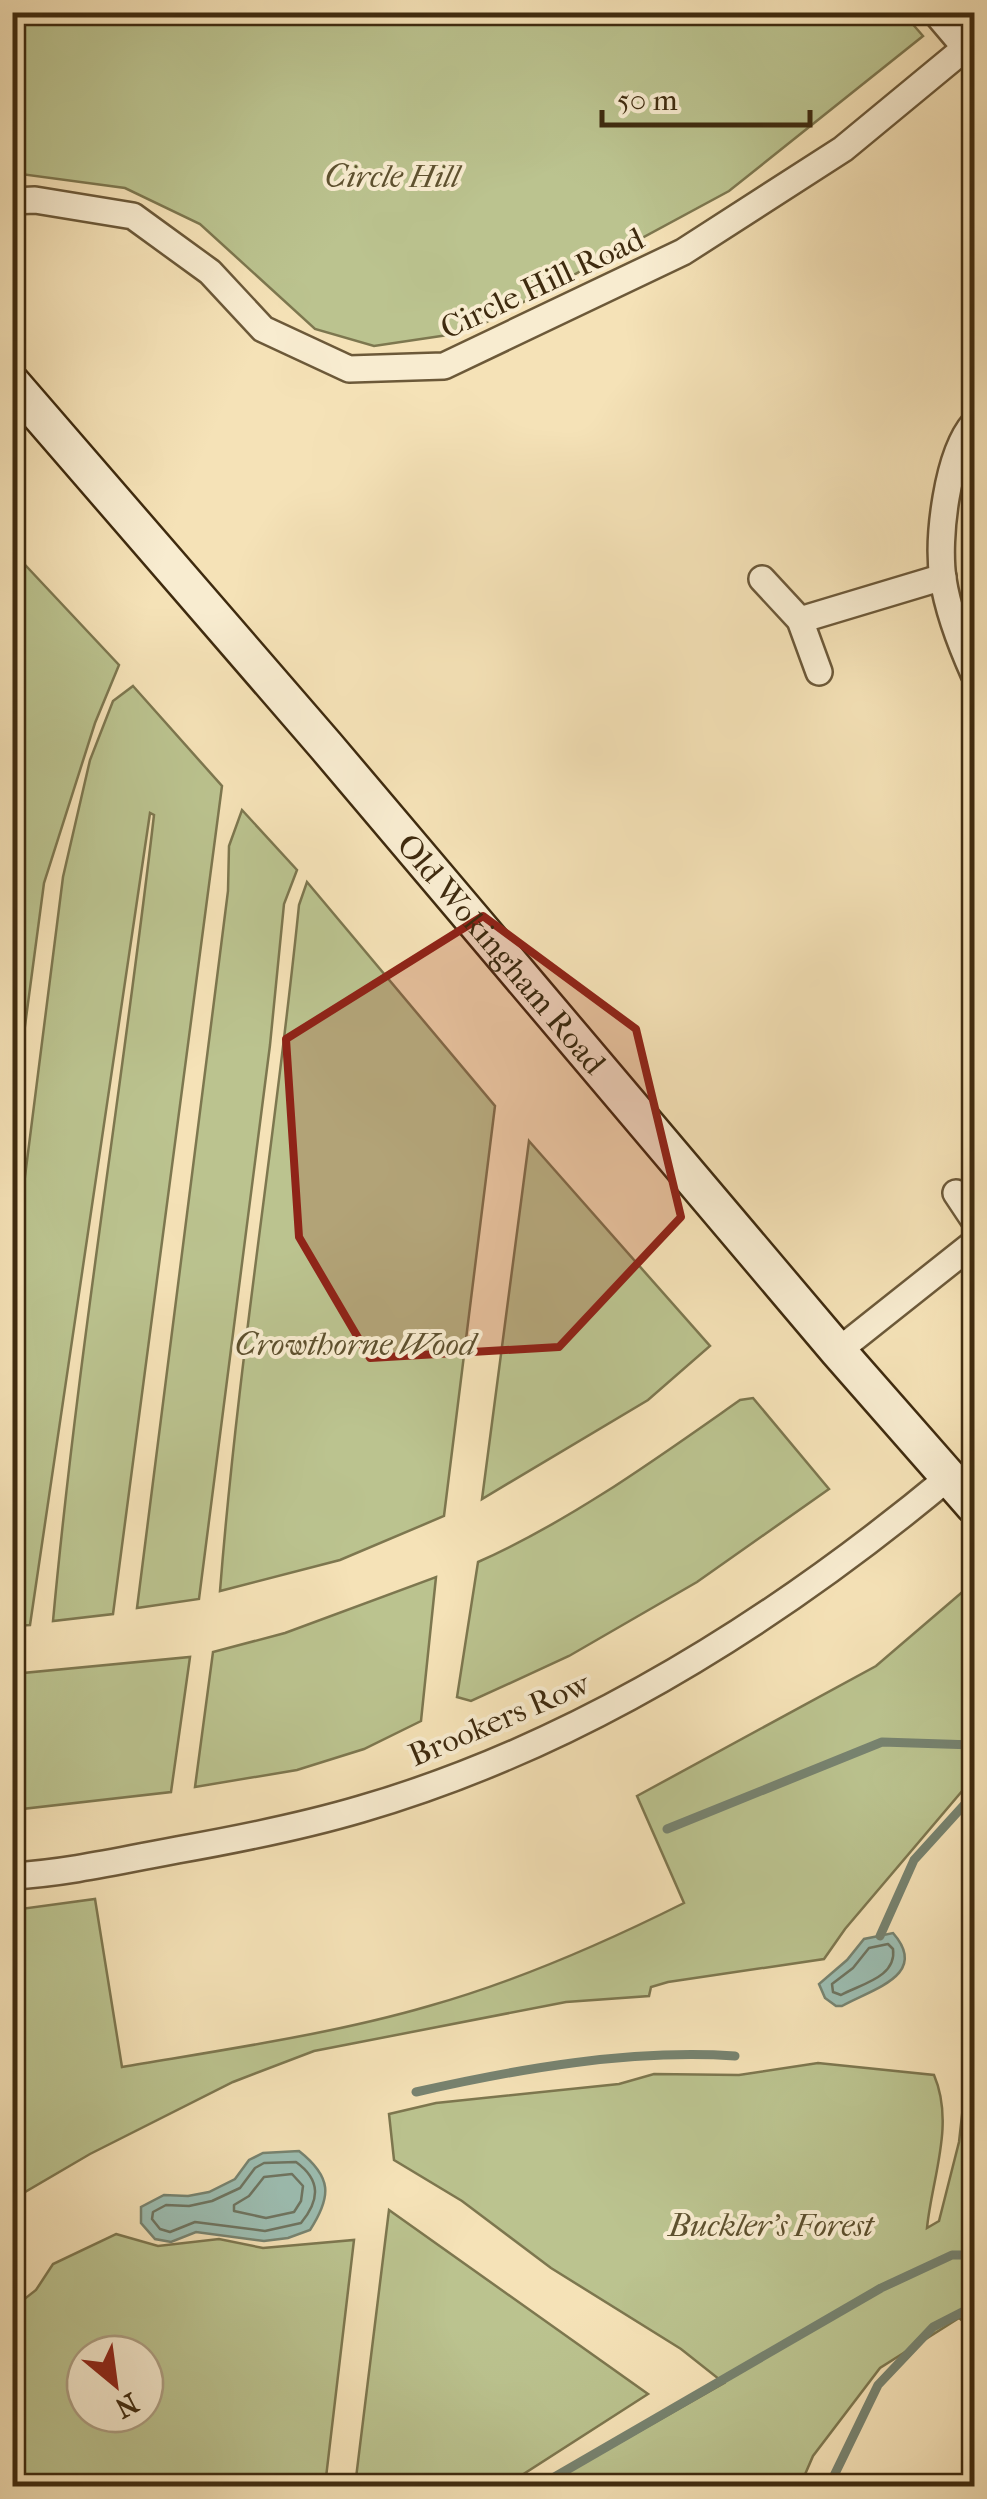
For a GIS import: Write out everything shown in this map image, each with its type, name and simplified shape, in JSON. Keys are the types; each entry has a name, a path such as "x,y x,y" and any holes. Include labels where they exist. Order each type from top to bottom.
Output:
{"street":[{"path":"935,12 969,54"},
{"name":"Circle Hill Road","path":"12,201 35,200 132,216 210,272 263,328 349,369 444,366 683,252 843,149 969,54"},
{"name":"Old Wokingham Road","path":"17,394 90,471 838,1352 974,1506"},
{"path":"974,423 965,434 946,492 942,578 974,674"},
{"path":"800,620 942,578"},
{"path":"762,580 800,620 820,672"},
{"path":"956,1194 974,1220"},
{"path":"838,1352 974,1243"},
{"name":"Brookers Row","path":"12,1876 282,1831 422,1790 481,1766 613,1705 691,1663 777,1608 950,1477"}],"highlighted area":[{"path":"483,916 636,1029 681,1217 559,1347 370,1358 299,1237 286,1039"}],"green space":[{"name":"Circle Hill","path":"13,13 903,13 923,36 729,191 468,332 374,346 315,329 200,224 125,188 13,173"},
{"path":"13,552 119,665 95,723 44,883 13,1116"},
{"name":"Crowthorne Wood","path":"133,686 222,786 113,1614 53,1621 75,1419 154,815 150,813 30,1625 13,1626 13,1271 63,877 90,760 113,701"},
{"name":"Crowthorne Wood","path":"242,810 297,870 284,904 270,1045 199,1599 137,1608 228,891 229,846"},
{"name":"Crowthorne Wood","path":"307,882 495,1106 444,1516 340,1560 220,1591 299,905"},
{"name":"Crowthorne Wood","path":"529,1141 710,1346 648,1400 482,1499"},
{"path":"753,1398 829,1489 697,1582 569,1656 471,1701 457,1697 478,1562 580,1508 740,1400"},
{"path":"436,1577 421,1721 364,1749 297,1770 195,1787 213,1652 285,1633"},
{"path":"974,1582 974,1777 824,1959 668,1982 651,1987 649,1996 566,2002 314,2051 233,2082 90,2154 13,2199 13,1910 95,1899 122,2067 355,2025 495,1985 591,1947 684,1903 637,1796 876,1666"},
{"path":"190,1657 171,1792 13,1810 13,1674"},
{"name":"Buckler's Forest","path":"974,2061 974,2330 959,2318 880,2368 813,2456 800,2486 543,2486 724,2383 681,2349 551,2268 462,2201 394,2160 389,2114 436,2103 619,2084 654,2074 739,2075 818,2063 934,2075 940,2094 942,2132 927,2228 939,2221 959,2142 968,2062"},
{"path":"389,2210 648,2394 505,2486 364,2486 356,2478"},
{"path":"116,2234 158,2246 219,2239 263,2248 354,2240 325,2486 13,2486 13,2308 36,2290 53,2264"}],"water":[{"path":"893,1933 903,1947 905,1960 893,1979 842,2006 825,1998 819,1984 864,1939"},
{"path":"299,2151 318,2170 325,2188 322,2207 310,2230 264,2241 196,2232 171,2242 155,2239 141,2223 141,2207 164,2195 209,2192 235,2179 249,2160 263,2153"}],"waterway":[{"path":"667,1829 882,1742 974,1745"},
{"path":"880,1936 914,1860 974,1794"},
{"path":"416,2092 614,2058 735,2056"},
{"path":"971,2091 974,2098"},
{"path":"539,2486 881,2288 952,2255 974,2255"},
{"path":"829,2486 878,2385 933,2327 974,2306"}]}
